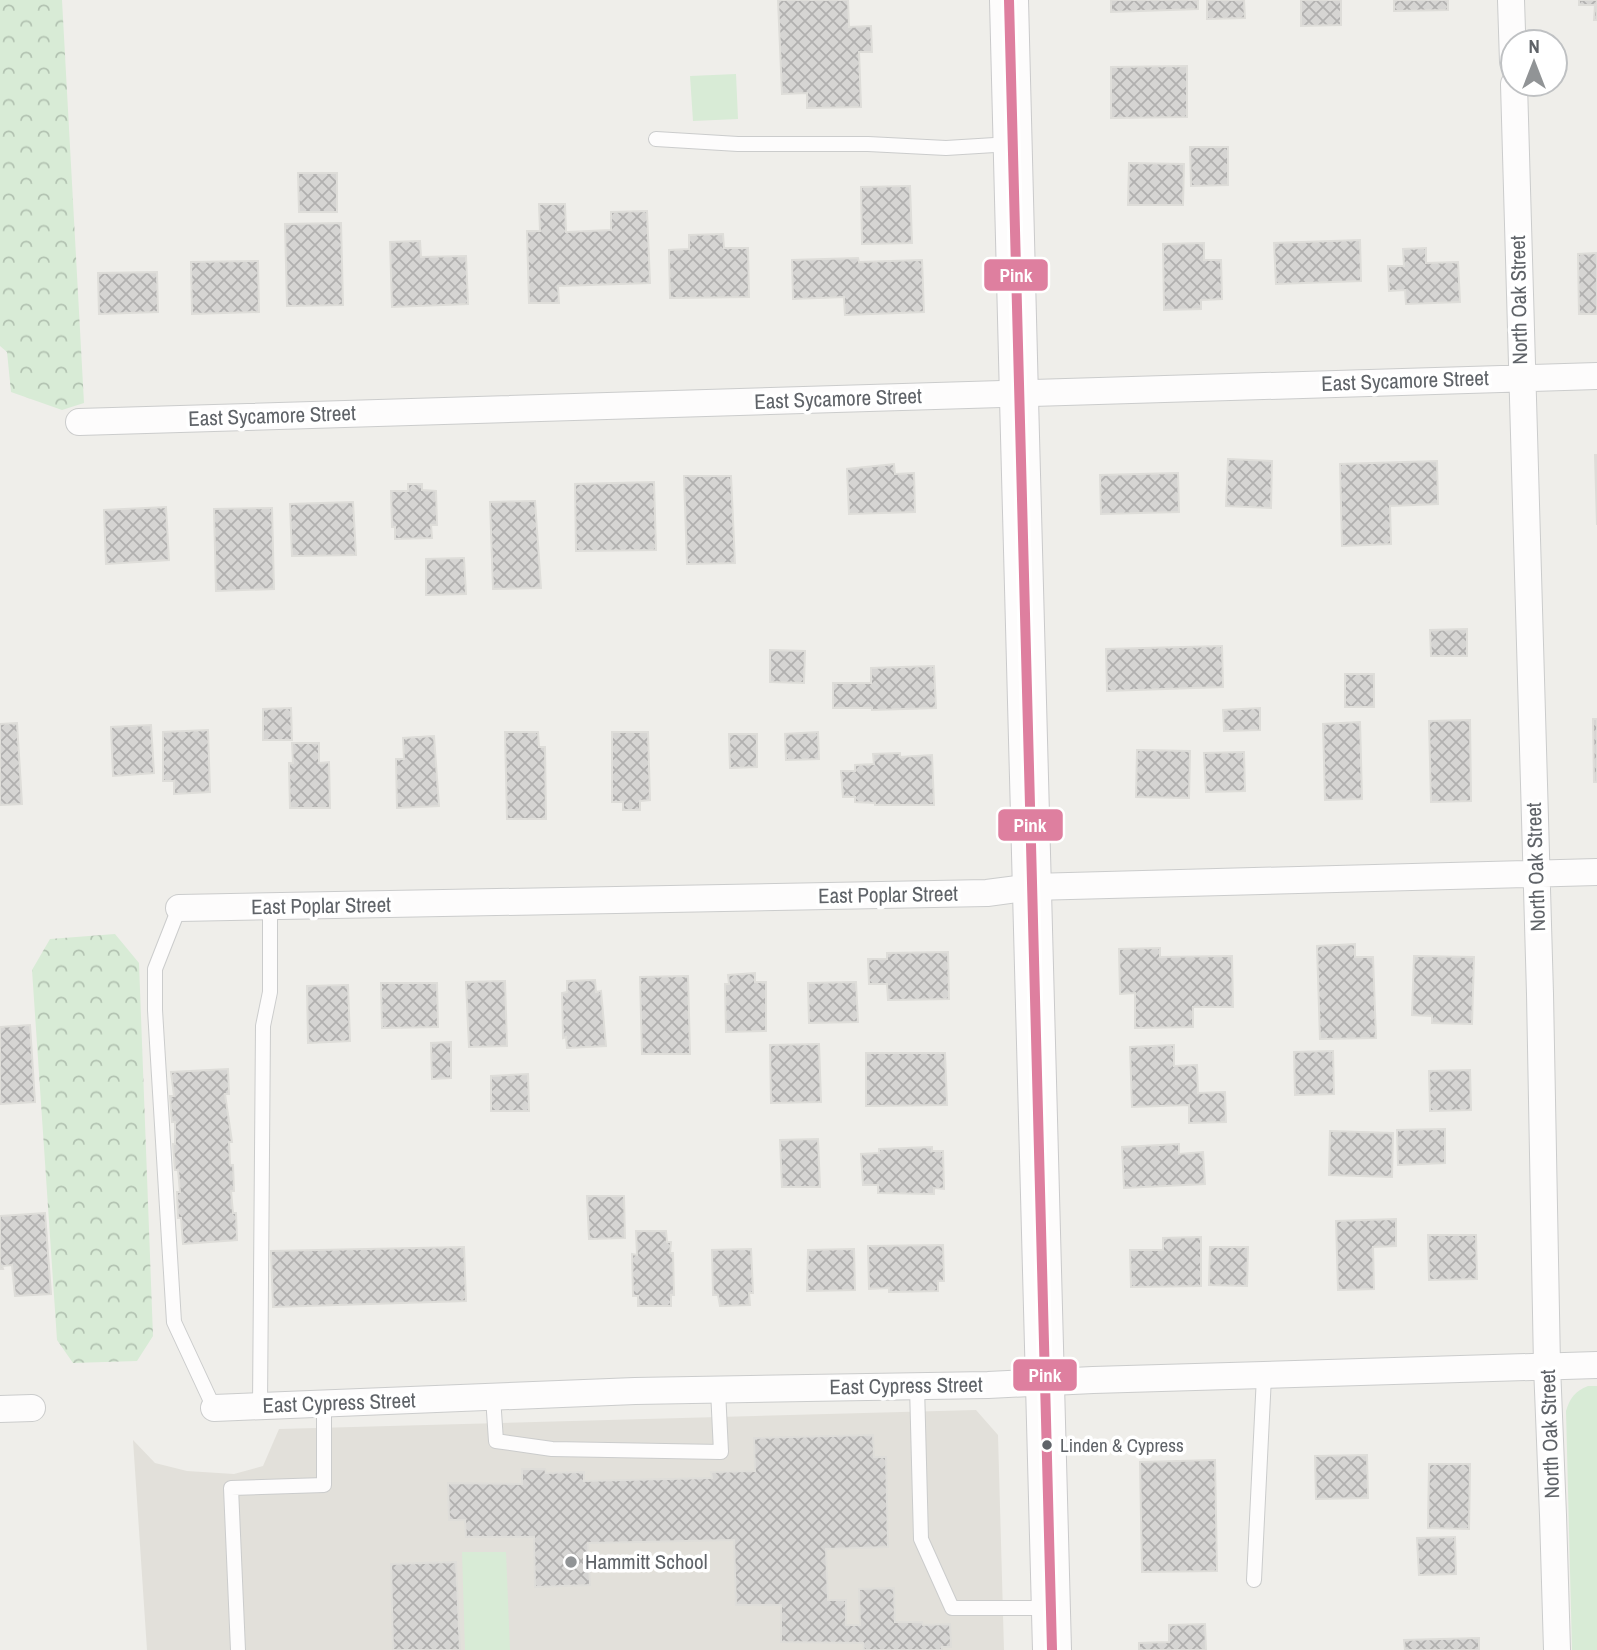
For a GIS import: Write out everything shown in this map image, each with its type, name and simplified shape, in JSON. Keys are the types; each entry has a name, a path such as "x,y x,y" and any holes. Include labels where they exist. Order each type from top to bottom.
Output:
{"main road":[{"path":"1009,0 1052,1650"}],"street":[{"path":"1511,0 1512,28"},
{"name":"North Oak Street","path":"1514,98 1540,994 1547,1366 1557,1650"},
{"name":"East Sycamore Street","path":"79,422 1597,376"},
{"name":"East Poplar Street","path":"179,908 987,893 1032,887 1597,872"},
{"name":"East Cypress Street","path":"214,1408 635,1391 988,1385 1597,1365"},
{"path":"0,1409 32,1408"}],"lane":[{"path":"656,139 738,144 868,144 946,148 1012,144"},
{"path":"179,908 155,969 155,1010 174,1322 214,1408"},
{"path":"260,1406 263,1026 270,992 270,908"},
{"path":"1254,1580 1264,1376"},
{"path":"917,1386 921,1539 952,1608 1051,1608"},
{"path":"493,1397 496,1441 552,1450 721,1452 718,1390"},
{"path":"238,1650 231,1488 324,1485 324,1403"}],"shaded area":[{"name":"Hammitt School","path":"976,1410 998,1435 1004,1650 147,1650 133,1440 155,1463 187,1471 234,1474 263,1466 279,1429"}],"green space":[{"path":"0,0 62,0 84,403 62,410 11,392 7,352 0,346"},
{"path":"736,74 738,119 693,121 690,76"},
{"path":"115,934 139,963 153,1336 137,1361 73,1363 57,1340 32,970 50,939"},
{"path":"1588,1386 1597,1386 1597,1650 1572,1650 1566,1411 1574,1395"},
{"path":"462,1552 506,1552 510,1650 465,1650"}],"building":[{"path":"778,0 848,0 849,27 871,26 872,52 859,52 861,107 807,108 807,93 782,94"},
{"path":"1111,0 1198,0 1198,9 1111,12"},
{"path":"1207,0 1244,0 1245,18 1207,19"},
{"path":"1301,0 1341,0 1341,25 1301,26"},
{"path":"1394,0 1448,0 1448,10 1394,11"},
{"path":"1579,0 1597,0 1597,20 1594,20 1595,5 1579,5"},
{"path":"1187,66 1187,117 1111,118 1111,67"},
{"path":"1190,147 1228,147 1228,185 1191,186"},
{"path":"1129,163 1184,164 1183,205 1128,205"},
{"path":"298,173 337,173 337,212 299,212"},
{"path":"910,186 912,243 862,244 861,187"},
{"path":"539,204 565,204 566,232 611,230 611,212 647,211 650,283 558,286 559,303 529,303 527,231 540,231"},
{"path":"341,223 343,305 287,306 285,224"},
{"path":"723,234 724,248 748,248 749,297 670,298 669,250 689,249 689,235"},
{"path":"1360,240 1361,281 1276,284 1274,243"},
{"path":"420,241 421,257 466,256 468,304 392,307 390,242"},
{"path":"1204,243 1204,260 1221,260 1222,299 1201,300 1201,309 1164,310 1163,244"},
{"path":"1426,248 1426,263 1458,262 1460,302 1406,304 1405,290 1389,291 1388,266 1404,266 1403,249"},
{"path":"1597,253 1597,314 1579,314 1578,254"},
{"path":"858,258 859,262 922,260 924,312 845,315 844,297 793,299 792,260"},
{"path":"258,261 259,312 192,314 191,262"},
{"path":"157,272 158,312 99,314 98,273"},
{"path":"1595,455 1597,455 1597,525"},
{"path":"1228,459 1272,461 1271,508 1226,506"},
{"path":"1437,461 1438,504 1390,506 1391,544 1342,546 1340,464"},
{"path":"894,464 895,474 914,473 915,512 849,514 847,469"},
{"path":"1178,473 1179,512 1101,514 1100,475"},
{"path":"684,476 731,476 735,563 687,564"},
{"path":"654,482 656,550 576,551 575,484"},
{"path":"408,484 422,484 422,490 436,491 437,525 431,525 432,538 395,539 391,491 408,491"},
{"path":"535,501 541,588 493,589 490,502"},
{"path":"353,502 356,555 292,556 290,504"},
{"path":"166,507 169,560 106,564 104,510"},
{"path":"272,508 274,589 216,591 214,509"},
{"path":"464,558 466,594 426,595 426,559"},
{"path":"1467,629 1467,656 1431,656 1430,630"},
{"path":"1222,646 1223,687 1107,691 1106,649"},
{"path":"770,650 805,651 804,683 770,682"},
{"path":"934,666 936,708 833,708 833,683 871,683 871,668"},
{"path":"1345,674 1374,674 1374,707 1345,707"},
{"path":"291,708 292,740 263,740 263,709"},
{"path":"1260,708 1260,730 1224,731 1223,710"},
{"path":"1593,719 1597,719 1597,782 1594,782"},
{"path":"1470,720 1471,801 1431,802 1429,721"},
{"path":"1360,722 1362,799 1325,800 1323,724"},
{"path":"17,723 22,804 0,805 0,724"},
{"path":"151,725 154,773 113,776 111,727"},
{"path":"208,730 210,792 174,794 174,781 163,781 163,732"},
{"path":"505,732 538,732 539,747 545,747 546,819 507,819"},
{"path":"612,732 648,732 650,800 640,801 640,810 623,810 623,802 612,802"},
{"path":"818,732 819,759 786,760 785,734"},
{"path":"729,734 757,734 757,767 730,768"},
{"path":"434,736 439,806 397,808 396,759 404,759 403,738"},
{"path":"292,743 319,743 319,763 329,762 330,808 290,808 289,763 293,763"},
{"path":"1137,750 1190,751 1189,798 1136,797"},
{"path":"1244,752 1245,791 1206,792 1204,753"},
{"path":"900,753 900,757 932,755 934,805 875,805 855,802 855,797 843,797 841,771 855,771 855,765 874,764 873,754"},
{"path":"1355,944 1355,957 1373,957 1376,1038 1320,1039 1317,946"},
{"path":"1160,948 1160,957 1232,956 1233,1007 1193,1007 1193,1027 1135,1028 1135,993 1120,994 1119,949"},
{"path":"948,952 949,999 888,1000 887,984 869,984 868,959 887,959 887,953"},
{"path":"1414,956 1474,957 1472,1024 1432,1023 1432,1016 1412,1015"},
{"path":"755,973 755,982 766,982 766,1031 726,1032 725,984 729,984 728,975"},
{"path":"688,976 690,1054 642,1054 640,977"},
{"path":"595,980 596,992 601,991 606,1046 567,1048 566,1037 563,1038 562,993 567,992 567,981"},
{"path":"505,981 507,1046 469,1047 466,982"},
{"path":"856,982 858,1022 809,1023 808,983"},
{"path":"381,983 437,983 438,1027 382,1028"},
{"path":"348,985 350,1041 308,1043 307,986"},
{"path":"30,1025 35,1102 0,1104 0,1027"},
{"path":"451,1042 451,1078 432,1079 431,1043"},
{"path":"819,1044 821,1102 771,1103 770,1045"},
{"path":"1174,1045 1174,1066 1197,1065 1198,1093 1225,1092 1226,1122 1189,1123 1189,1105 1132,1107 1130,1047"},
{"path":"1333,1051 1334,1094 1295,1095 1294,1052"},
{"path":"866,1053 945,1053 947,1105 866,1106"},
{"path":"228,1069 229,1094 225,1094 232,1142 229,1142 234,1191 231,1191 233,1213 236,1213 237,1240 183,1244 181,1218 178,1218 177,1192 180,1192 173,1144 175,1122 172,1122 170,1096 174,1096 171,1072"},
{"path":"1470,1070 1471,1110 1430,1111 1429,1071"},
{"path":"528,1074 529,1111 491,1111 491,1076"},
{"path":"1445,1129 1445,1163 1398,1165 1397,1130"},
{"path":"1330,1131 1393,1133 1392,1177 1329,1175"},
{"path":"818,1139 820,1187 782,1187 780,1140"},
{"path":"1179,1144 1179,1154 1203,1152 1205,1184 1124,1188 1122,1147"},
{"path":"932,1147 932,1151 943,1151 944,1189 934,1188 934,1194 878,1193 878,1185 863,1185 861,1154 879,1153 879,1149"},
{"path":"587,1196 624,1196 625,1238 589,1239"},
{"path":"45,1213 51,1294 15,1296 12,1265 2,1266 3,1269 0,1269 0,1216"},
{"path":"1396,1219 1396,1246 1373,1247 1374,1289 1338,1290 1336,1221"},
{"path":"636,1231 666,1231 667,1242 671,1242 670,1253 673,1253 674,1295 671,1295 671,1306 638,1306 638,1296 633,1296 632,1254 637,1255"},
{"path":"1428,1235 1476,1235 1477,1279 1429,1280"},
{"path":"1201,1237 1201,1286 1131,1287 1130,1250 1163,1250 1163,1238"},
{"path":"943,1245 944,1281 938,1281 938,1291 889,1292 889,1288 869,1289 868,1246"},
{"path":"464,1247 466,1301 273,1307 271,1251"},
{"path":"1210,1247 1248,1247 1247,1286 1209,1285"},
{"path":"751,1249 753,1293 749,1293 750,1305 720,1306 718,1295 713,1295 712,1250"},
{"path":"854,1249 855,1290 807,1291 808,1250"},
{"path":"873,1435 874,1457 886,1457 888,1547 826,1549 828,1600 846,1600 846,1625 860,1625 859,1589 894,1588 895,1622 950,1624 951,1647 942,1647 942,1650 864,1650 863,1643 781,1642 781,1605 736,1605 734,1540 588,1543 590,1585 535,1587 534,1537 466,1537 465,1520 449,1520 448,1483 522,1484 522,1469 545,1469 546,1473 584,1472 584,1481 712,1478 711,1472 755,1471 754,1438"},
{"path":"1367,1455 1368,1498 1316,1499 1315,1456"},
{"path":"1215,1460 1217,1571 1142,1572 1140,1462"},
{"path":"1429,1464 1470,1464 1469,1529 1428,1528"},
{"path":"1455,1537 1456,1574 1419,1575 1417,1538"},
{"path":"456,1562 460,1650 393,1650 391,1564"},
{"path":"1205,1624 1206,1650 1139,1650 1139,1643 1169,1642 1169,1625"},
{"path":"1479,1638 1479,1650 1405,1650 1404,1640"}],"transit line":[{"name":"Pink","path":"1009,0 1052,1650"}],"place":[{"name":"Linden & Cypress","path":"1047,1445"},
{"name":"Hammitt School","path":"571,1562"}]}
